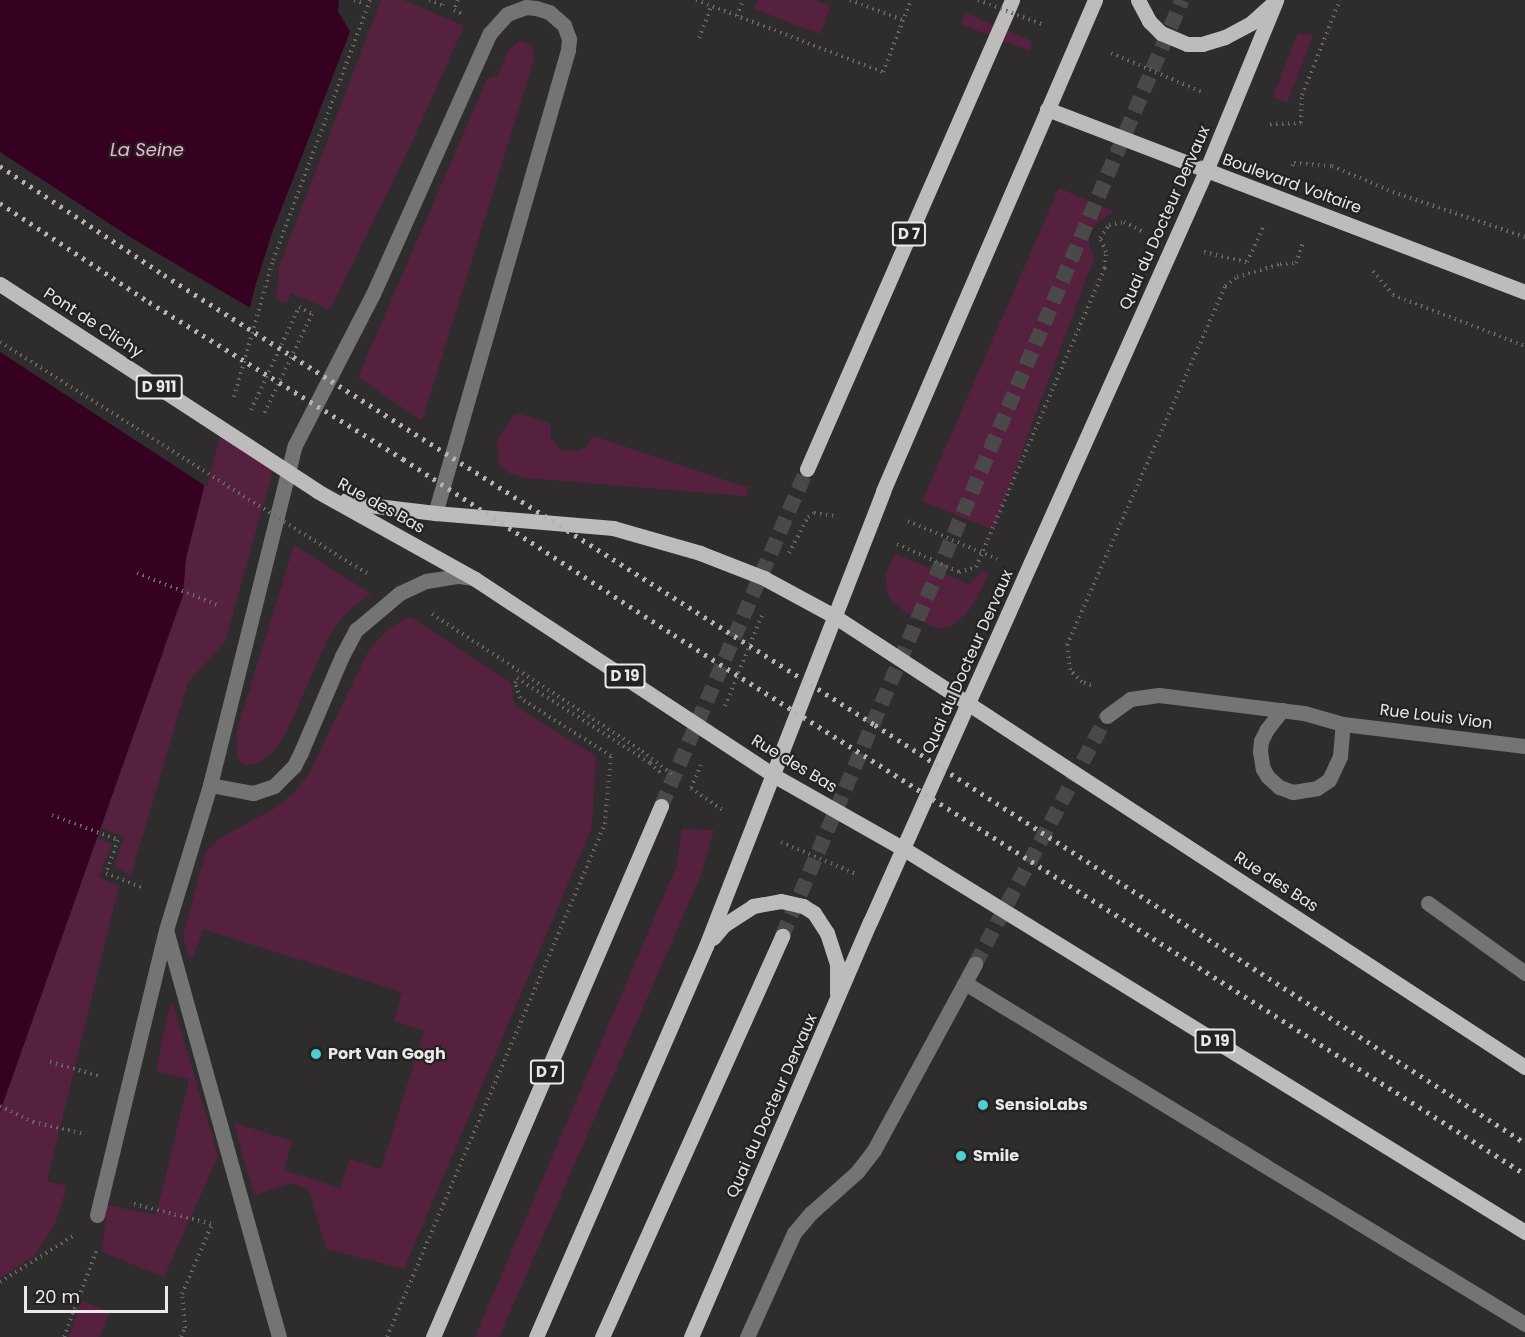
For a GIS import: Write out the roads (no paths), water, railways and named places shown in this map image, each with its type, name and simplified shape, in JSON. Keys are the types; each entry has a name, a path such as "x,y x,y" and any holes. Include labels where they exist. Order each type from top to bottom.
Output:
{"main road":[{"name":"D 7","path":"807,469 1012,0"},
{"path":"536,1337 706,946 876,508 1095,0"},
{"path":"1138,0 1149,21 1161,33 1188,44 1202,44 1225,37 1251,23 1275,1"},
{"name":"Quai du Docteur Dervaux","path":"691,1337 889,882 1173,247 1275,1"},
{"name":"Boulevard Voltaire","path":"1047,109 1525,292"},
{"name":"Pont de Clichy","path":"0,284 317,491"},
{"name":"Rue des Bas","path":"317,491 360,504 435,513 613,528 700,553 764,578 834,616 1525,1067"},
{"name":"Rue des Bas","path":"317,491 475,579 773,775 904,849 1525,1232"},
{"name":"D 7","path":"433,1337 661,806"},
{"path":"706,946 724,925 753,906 781,901 803,906 814,913 827,933 837,964 837,1002"},
{"path":"602,1337 782,936"}],"street":[{"path":"97,1218 166,930 210,785 295,445 373,294 490,33 503,18 517,10 531,7 547,11 560,21 567,30 568,50 435,513"},
{"path":"210,785 253,793 274,786 285,776 301,752 342,656 356,630 400,594 434,579 459,576 475,579"},
{"name":"Rue Louis Vion","path":"1107,716 1130,699 1159,695 1304,713 1343,724 1525,746"},
{"path":"1282,710 1264,735 1260,751 1263,769 1268,777 1279,787 1293,792 1317,788 1329,780 1340,756 1343,724"},
{"path":"1428,903 1525,973"},
{"path":"166,930 279,1337"},
{"path":"747,1337 794,1233 811,1213 857,1172 874,1150 975,964"},
{"path":"965,983 1525,1324"}],"water":[{"name":"La Seine","path":"0,0 339,0 338,11 350,32 272,233 255,287 186,558 183,595 0,1112"}],"tunnel":[{"path":"782,936 1182,0"},
{"path":"661,806 807,469"},
{"path":"975,964 1107,716"}],"railway":[{"path":"0,166 164,275 875,725 1525,1143"},
{"path":"0,203 149,302 403,459 674,635 1525,1174"}],"place":[{"name":"Port Van Gogh","path":"316,1054"},
{"name":"SensioLabs","path":"983,1105"},
{"name":"Smile","path":"961,1156"}]}
